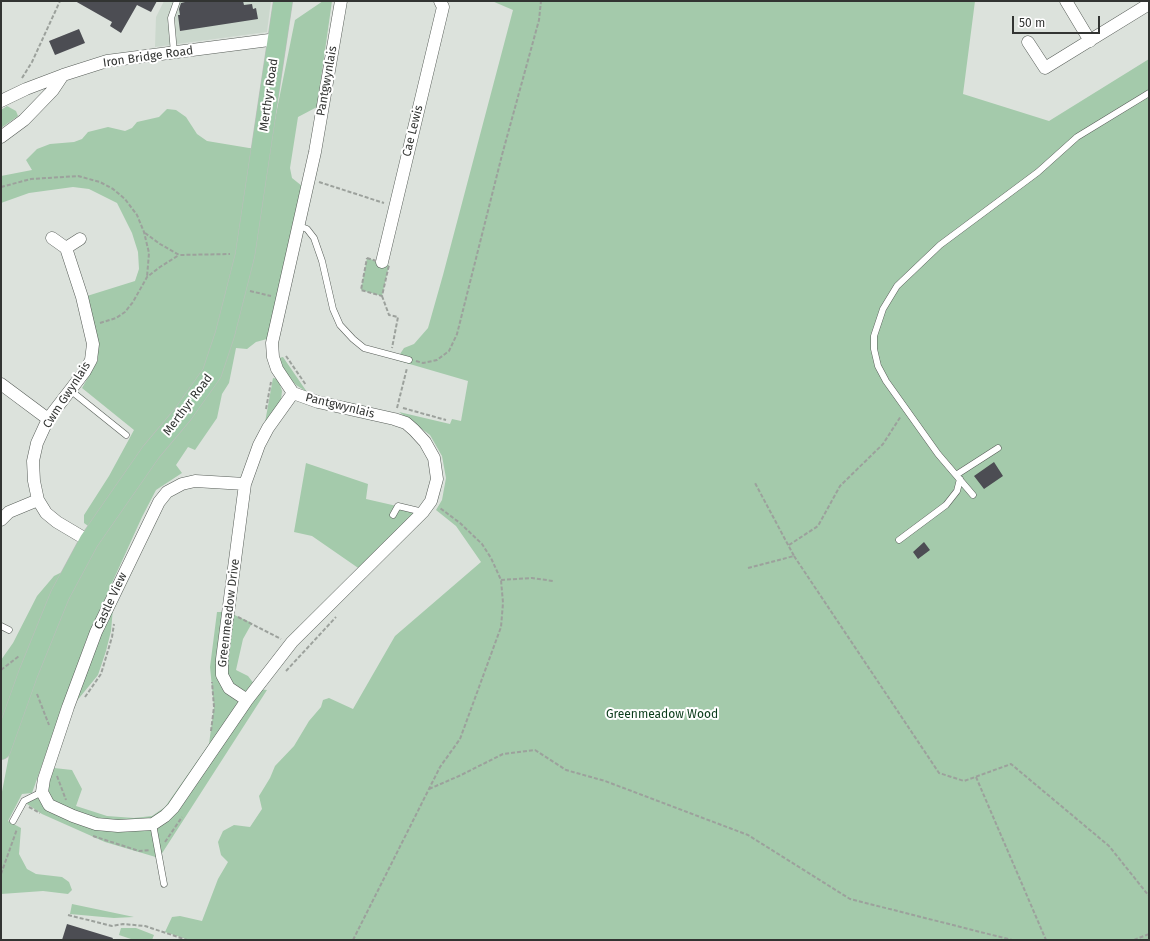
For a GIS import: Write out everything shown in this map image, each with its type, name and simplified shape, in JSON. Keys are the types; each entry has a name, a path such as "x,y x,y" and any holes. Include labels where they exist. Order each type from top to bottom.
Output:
{"main road":[{"name":"Merthyr Road","path":"1,750 28,674 60,595 89,541 151,452 183,414 212,373 245,255 283,1"}],"street":[{"name":"Pantgwynlais","path":"247,700 290,645 423,512 431,501 437,480 434,458 425,442 406,423 318,402 293,393 280,373 273,357 274,338 282,299 310,179 341,1"},
{"name":"Cae Lewis","path":"382,262 394,206 444,7 440,1"},
{"path":"1066,1 1090,40"},
{"path":"1028,42 1045,68 1149,4 1147,1"},
{"name":"Iron Bridge Road","path":"1,101 26,89 63,75 107,61 277,39"},
{"path":"1,137 24,120 53,90 63,75"},
{"path":"52,238 66,248 80,240"},
{"name":"Cwm Gwynlais","path":"66,248 93,344 91,360 85,371 48,419 37,443 33,461 34,481 38,500 46,513 51,518 89,541"},
{"path":"1,384 48,419"},
{"name":"Greenmeadow Drive","path":"247,700 229,688 222,675 222,659 245,484 259,445 268,428 293,393"},
{"name":"Castle View","path":"42,792 68,707 96,632 158,502 167,492 182,484 195,480 245,484"},
{"path":"1,520 9,512 38,500"},
{"path":"42,792 49,804 73,816 96,824 118,826 153,824 165,816 173,808 247,700"}],"lane":[{"path":"174,53 171,18 177,1"},
{"path":"973,495 938,454 905,409 878,366 874,349 874,336 884,309 897,286 940,245 1038,172 1077,137 1149,93"},
{"path":"299,226 307,228 314,238 322,261 332,309 340,325 353,340 364,348 409,360"},
{"path":"70,390 126,435"},
{"path":"899,540 946,505 957,491 958,477 998,448"},
{"path":"393,515 398,506 423,512"},
{"path":"1,626 9,630"},
{"path":"13,821 24,801 42,792"},
{"path":"153,824 164,884"}],"path":[{"path":"26,89 21,77 32,62 60,1"},
{"path":"394,419 409,360 423,363 437,360 449,351 457,334 538,20 541,1"},
{"path":"1,187 32,179 78,176 100,182 113,189 125,200 137,215 144,232 149,253 147,277"},
{"path":"310,179 394,206"},
{"path":"144,232 160,244 179,255 245,255"},
{"path":"89,327 116,318 125,312 134,302 147,277 160,266 179,255"},
{"path":"382,296 361,290 367,258 389,265 382,296 389,315 398,317 391,355"},
{"path":"237,288 282,299"},
{"path":"274,338 318,402"},
{"path":"265,415 275,363"},
{"path":"397,407 446,420"},
{"path":"788,546 818,526 840,486 883,444 905,409"},
{"path":"755,483 794,556 939,773 964,781 1011,764 1109,846 1149,896"},
{"path":"353,940 440,767 460,739 501,627 503,603 501,580 492,558 482,544 460,523 431,501"},
{"path":"748,568 794,556"},
{"path":"501,580 532,578 553,581"},
{"path":"228,612 290,645"},
{"path":"85,698 101,674 112,637 114,623"},
{"path":"28,674 57,743"},
{"path":"429,789 503,754 535,750 566,770 605,781 748,835 850,899 1012,940"},
{"path":"51,760 73,816"},
{"path":"976,777 1046,940"},
{"path":"1,874 19,826"},
{"path":"68,915 79,919 112,926 123,924 146,926 187,940"},
{"path":"1134,940 1149,934"}],"shaded area":[{"path":"164,1 271,1 267,32 155,47 156,17"}],"green space":[{"path":"323,1 332,1 317,107 298,117 290,168 292,178 302,186 267,339 256,342 247,349 236,348 229,383 222,394 217,418 195,450 188,447 176,465 182,473 156,490 142,517 87,638 32,793 22,794 8,821 21,828 19,854 27,869 36,874 62,877 69,882 72,890 68,894 43,891 1,894 1,797 10,750 1,729 1,660 13,643 37,596 54,576 62,572 95,531 84,523 84,515 109,476 134,430 82,388 98,360 98,340 87,296 135,281 139,269 138,252 132,233 117,203 89,189 73,187 29,193 1,203 1,176 32,170 26,160 37,149 50,144 74,142 82,139 88,132 108,127 125,131 132,128 137,122 159,117 167,109 176,110 186,117 197,134 207,141 249,148 269,149 295,20"},
{"name":"Greenmeadow Wood","path":"492,1 975,1 963,94 1049,121 1149,59 1149,940 189,940 165,932 172,917 180,916 202,921 218,879 228,862 221,855 218,842 223,831 234,825 250,827 262,809 259,796 270,778 275,766 294,746 309,721 321,707 323,700 329,698 353,709 395,636 481,562 456,526 436,510 442,500 446,478 442,456 430,435 399,412 450,424 452,419 461,421 468,381 396,360 404,348 414,344 428,328 443,275 513,10"},
{"path":"7,106 16,111 18,116 1,128 1,110"},
{"path":"367,258 389,265 382,296 361,290"},
{"path":"283,357 307,392 296,385 286,374 279,358"},
{"path":"273,378 278,379 282,391 281,400 264,428"},
{"path":"306,463 368,484 366,499 423,512 364,572 312,536 294,532"},
{"path":"113,608 111,631 98,675 71,708 100,633"},
{"path":"217,612 228,612 252,623 243,639 236,670 248,676 258,689 267,690 159,858 105,842 42,814 27,804 44,779 51,760 54,768 72,770 82,789 76,806 107,816 134,818 152,816 165,807 209,744 214,707 210,667"},
{"path":"72,904 134,917 114,918 70,914"},
{"path":"121,928 136,928 154,935 152,940 134,940 119,935"}],"building":[{"path":"75,1 157,1 151,12 137,5 121,33 110,26 112,22"},
{"path":"189,1 243,1 244,5 252,4 253,9 256,8 258,19 180,31 178,15 180,15 179,9 181,3"},
{"path":"79,29 85,43 55,55 49,41"},
{"path":"994,462 1003,476 984,489 974,476"},
{"path":"924,542 930,550 918,559 913,552"},
{"path":"67,924 113,938 112,940 62,940"}]}
